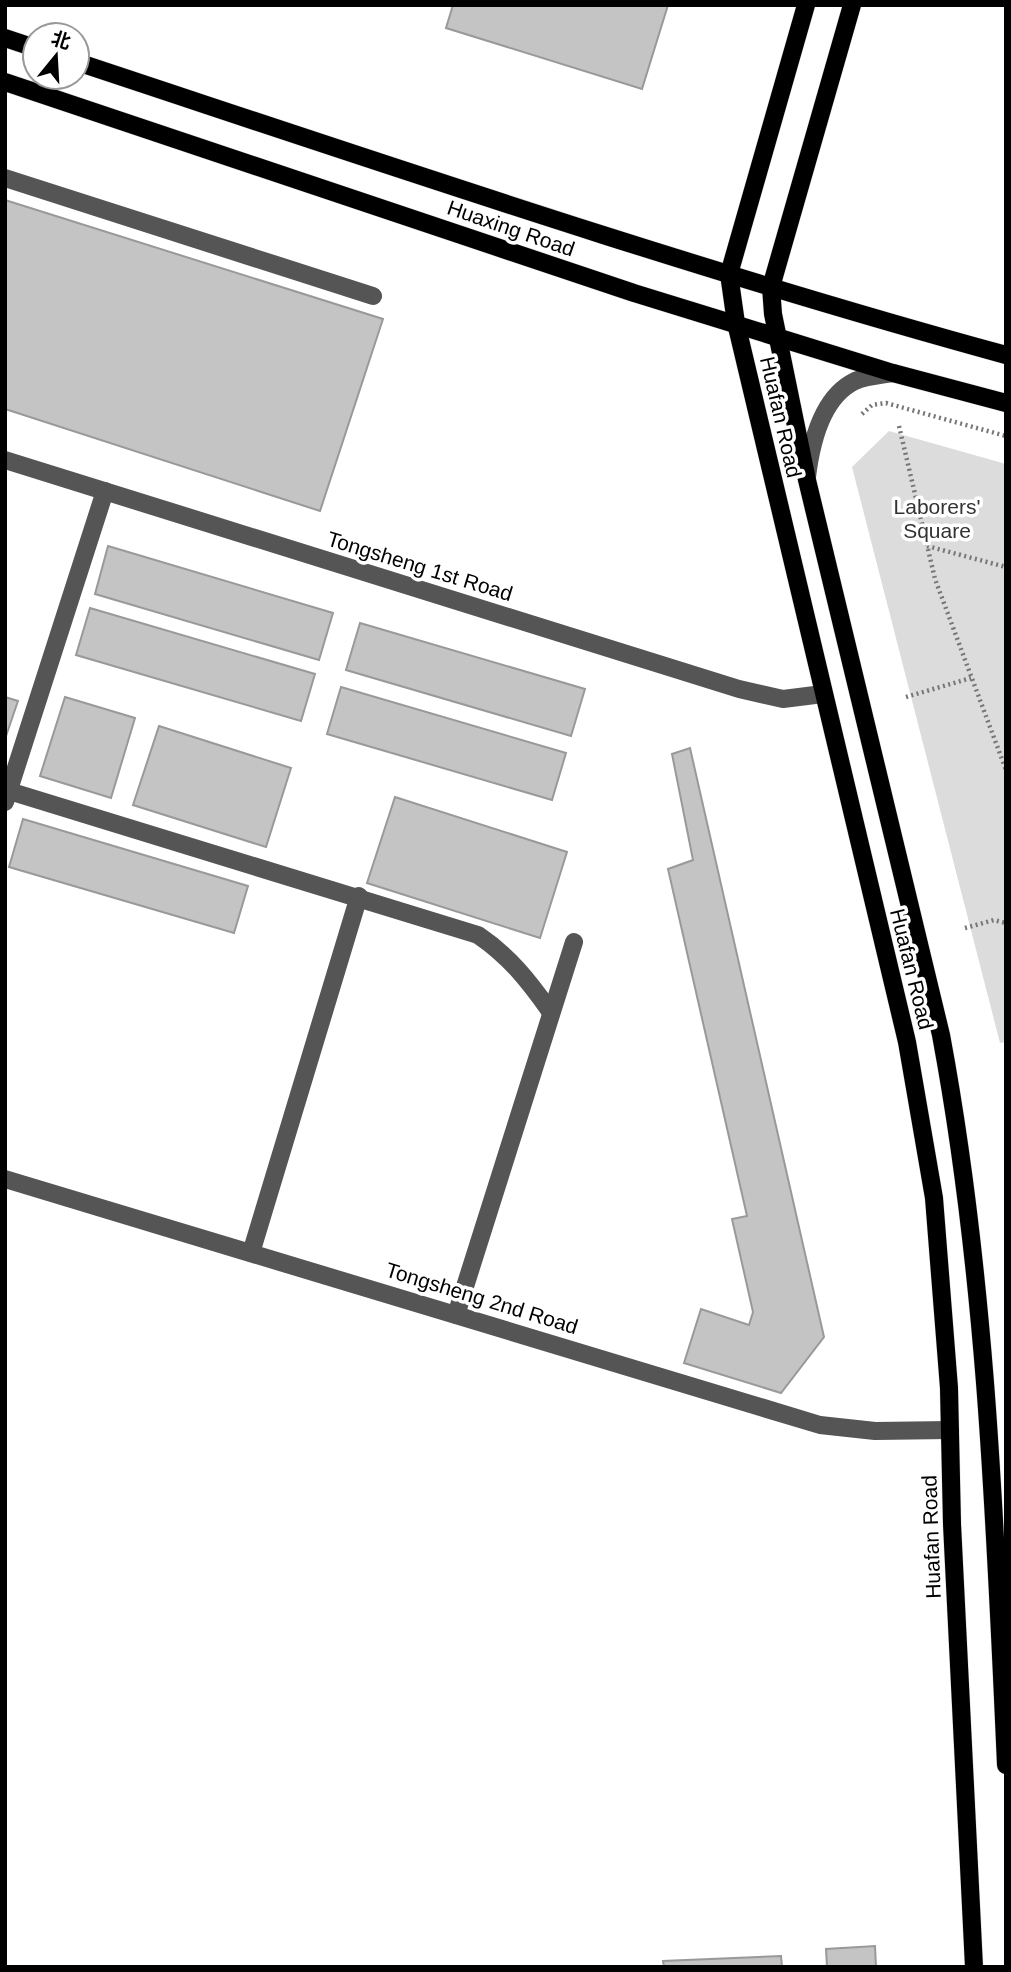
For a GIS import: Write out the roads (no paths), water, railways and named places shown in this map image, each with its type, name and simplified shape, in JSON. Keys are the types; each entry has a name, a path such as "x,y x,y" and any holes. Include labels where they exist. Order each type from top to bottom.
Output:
{"main road":[{"name":"Huafan Road","path":"806,5 729,274 736,323 906,1042 923,1125 941,1259 974,1967"},
{"name":"Huafan Road","path":"852,5 771,287 775,334 807,480 941,1035 968,1194 995,1522 1006,1765"},
{"name":"Huaxing Road","path":"91,67 648,251 1006,355"},
{"name":"Huaxing Road","path":"5,82 634,293 775,334 893,373 1006,403"}],"street":[{"path":"5,178 373,296"},
{"path":"807,480 816,436 835,399 846,386 859,379 893,373"},
{"name":"Tongsheng 1st Road","path":"5,460 739,689 783,699 823,694"},
{"path":"105,491 7,797 359,896 478,935 522,971 550,1011"},
{"path":"251,1253 359,896"},
{"path":"456,1315 574,942"},
{"name":"Tongsheng 2nd Road","path":"5,1179 820,1425 876,1431 950,1430"}],"park label":[{"name":"Laborers' Square","path":"937,518"}]}
